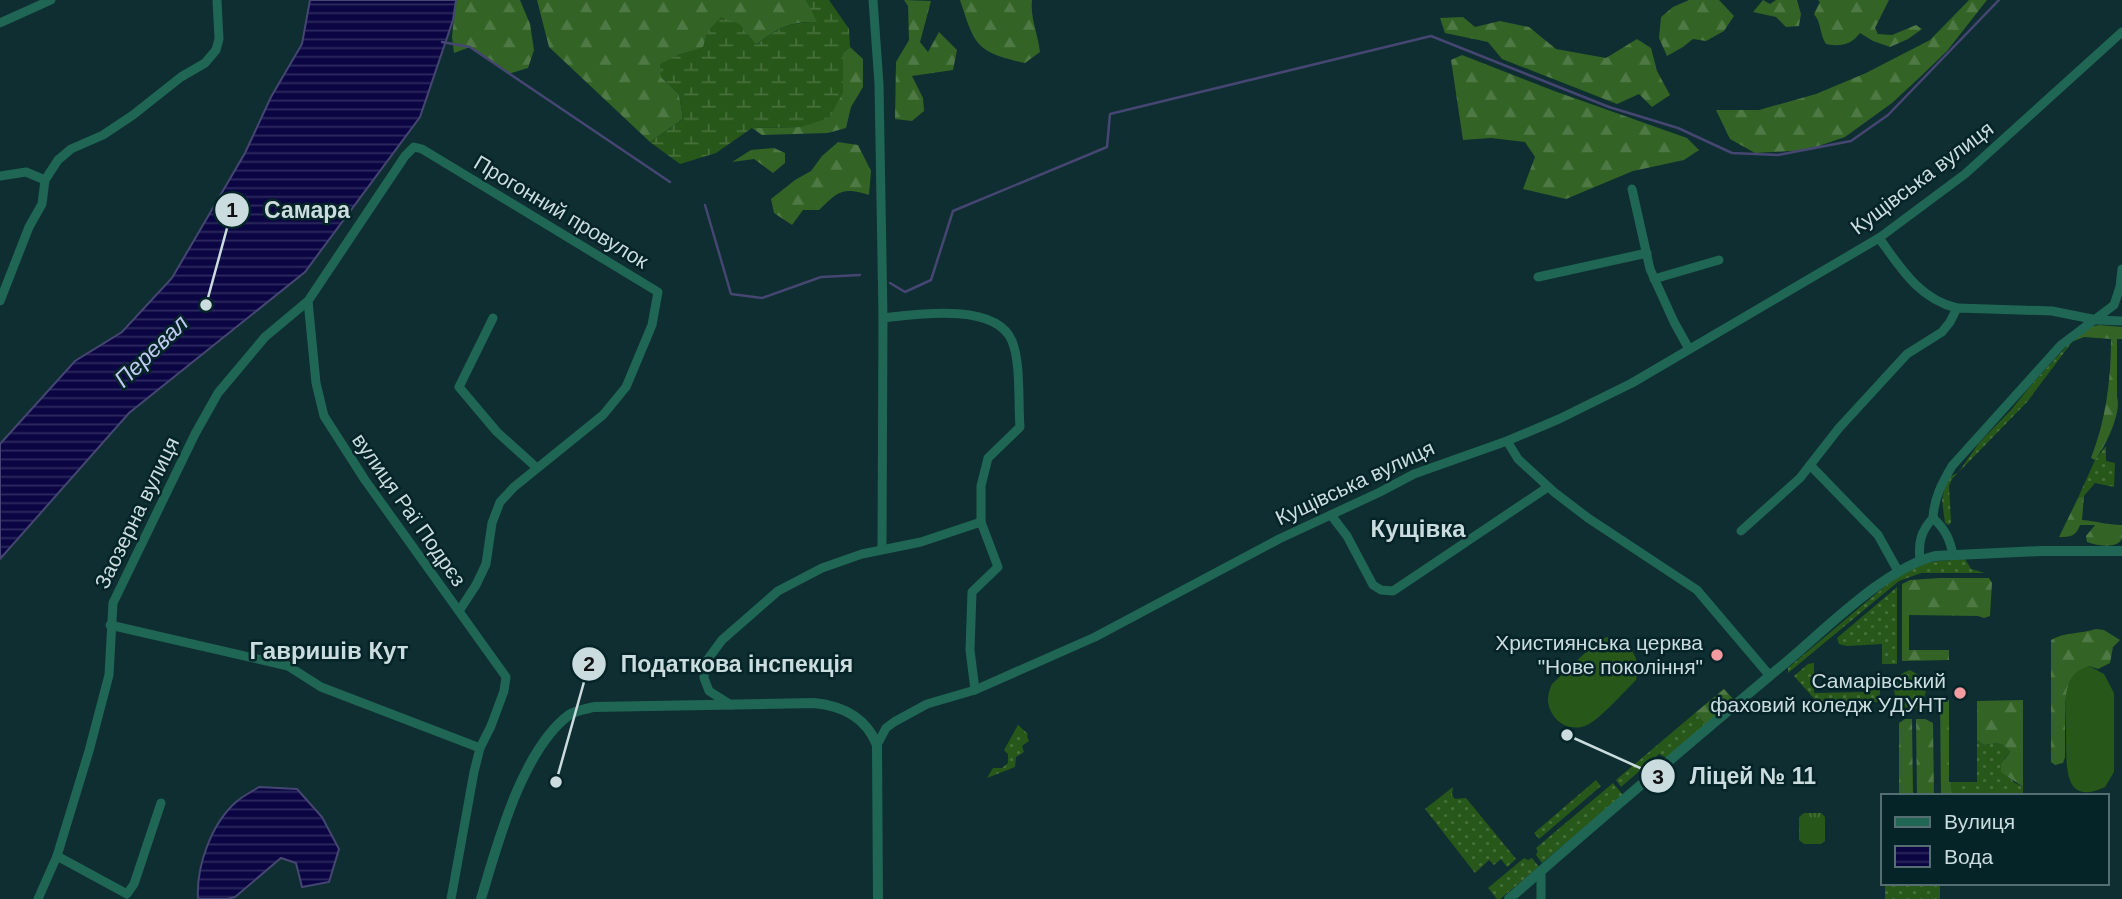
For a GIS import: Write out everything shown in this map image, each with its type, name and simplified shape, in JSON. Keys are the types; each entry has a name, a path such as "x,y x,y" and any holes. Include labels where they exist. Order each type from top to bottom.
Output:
{"street":[{"path":"0,23 51,0"},
{"path":"0,301 29,227 42,204 45,180 58,160 71,149 103,135 181,77 205,63 216,50 219,39 217,0"},
{"path":"873,0 879,85 883,318 882,548"},
{"name":"Кущівська вулиця","path":"877,745 886,728 928,704 975,691 1095,638 1279,540 1414,474 1507,441 1619,389 1689,349 1879,238 1965,174 2122,32"},
{"name":"Прогонний провулок","path":"308,301 409,150 418,147 658,292 652,325 626,387 603,415 500,502 492,523 486,564 459,611"},
{"path":"0,176 26,172 45,180"},
{"path":"1632,189 1654,279 1689,349"},
{"path":"1879,238 1906,277 1945,306 2052,311 2097,320 2122,321"},
{"path":"1538,277 1647,253"},
{"path":"1654,279 1719,260"},
{"path":"1920,560 1919,547 1923,529 1933,518 1940,487 1952,466 2062,345 2079,330 2097,320 2113,304 2120,287 2122,269"},
{"name":"вулиця Раї Подрєз","path":"308,301 316,383 324,415 365,480 506,677 504,691 480,748"},
{"name":"Заозерна вулиця","path":"38,899 57,856 109,675 113,603 195,434 218,393 265,337 308,301"},
{"path":"1741,531 1800,478 1847,419 1907,354 1942,332 1951,322 1957,308"},
{"path":"883,318 923,313 982,315 1003,325 1012,340 1016,358 1020,427 988,458 981,486 981,522 998,567 972,592 970,650 975,691"},
{"path":"494,318 459,387 497,432 537,468"},
{"path":"1507,441 1518,459 1548,487 1588,518 1697,590 1770,676"},
{"path":"1811,465 1878,535 1898,571"},
{"path":"1331,515 1347,536 1373,585 1381,590 1393,591 1548,487"},
{"path":"1933,518 1947,533 1953,555"},
{"path":"731,705 709,691 704,678 705,663 722,640 778,591 822,568 882,548 921,542 981,522"},
{"path":"1509,899 1770,676 1898,571 1920,560 1953,555 2122,551"},
{"path":"110,625 288,666 321,687 480,748 451,899"},
{"path":"481,899 503,822 533,760 552,731 570,714 594,707 814,703 845,709 873,733 877,745 878,899"},
{"path":"57,856 127,894 134,884 162,803"},
{"path":"1541,871 1541,899"}],"green space":[{"path":"456,0 520,0 530,24 534,50 528,68 508,74 470,47 454,53 452,37"},
{"path":"537,0 806,0 818,22 784,27 756,45 739,24 708,31 703,48 678,55 661,77 679,94 683,119 650,142 549,47"},
{"path":"806,0 829,0 849,29 850,47 843,53 843,93 829,118 801,127 752,128 716,153 680,164 650,142 683,119 679,94 661,77 660,64 703,47 708,31 721,17 739,24 756,45 784,27 817,22"},
{"path":"904,0 931,1 920,42 928,52 939,32 957,50 953,70 912,76 923,98 924,111 912,121 895,119 896,62 909,40 908,6"},
{"path":"960,0 1032,0 1040,52 1025,63 987,50 974,37"},
{"path":"1689,0 1719,0 1734,16 1724,31 1706,41 1693,39 1667,56 1659,38 1661,17 1673,7"},
{"path":"1763,0 1770,4 1776,0 1797,0 1801,14 1799,26 1786,27 1776,17 1753,12"},
{"path":"1818,0 1889,0 1875,28 1878,34 1892,35 1916,25 1922,29 1890,47 1860,33 1845,44 1826,44 1814,14 1820,2"},
{"path":"1969,0 1987,0 1947,51 1892,103 1845,137 1807,150 1755,153 1730,139 1716,110 1759,110 1816,94 1866,73 1930,40"},
{"path":"1463,17 1475,27 1500,21 1529,27 1556,49 1606,58 1637,39 1651,48 1657,71 1670,95 1652,107 1639,94 1617,104 1502,59 1488,42 1445,33 1440,18"},
{"path":"850,47 863,59 863,87 851,107 846,128 828,133 762,135 752,128 801,127 843,93 843,53"},
{"path":"1462,55 1687,138 1699,150 1684,160 1633,171 1566,199 1523,189 1535,157 1525,142 1491,138 1463,140 1451,60"},
{"path":"838,142 858,145 871,171 869,195 853,191 841,192 819,210 803,210 792,225 774,213 771,199 811,171 822,156"},
{"path":"774,148 785,153 785,163 773,173 754,159 732,162 751,150"},
{"path":"2099,325 2122,327 2122,339 2117,339 2118,404 2115,421 2095,460 2091,458 2107,399 2111,339 2084,337 2074,341 2084,330"},
{"path":"2078,334 2027,402 1958,472 1979,443"},
{"path":"2106,446 2106,461 2115,463 2114,487 2095,483 2084,496 2078,498 2095,460"},
{"path":"1958,473 1949,486 1949,525 1945,523 1942,500 1945,486 1951,476"},
{"path":"2084,496 2082,520 2122,525 2120,542 2106,546 2087,542 2086,536 2095,525 2080,525 2073,535 2059,537 2078,498"},
{"path":"1965,559 1971,569 1985,573 1921,573 1899,581 1788,673 1788,668 1897,576 1928,562"},
{"path":"1989,578 1992,583 1990,616 1909,615 1909,650 1949,650 1949,660 1902,661 1902,584 1910,580"},
{"path":"1897,587 1897,664 1882,664 1882,644 1839,644 1837,638"},
{"path":"2096,629 2104,630 2120,640 2113,647 2110,663 2098,669 2089,666 2069,683 2065,704 2065,757 2063,763 2055,765 2051,762 2051,640"},
{"path":"1608,637 1623,642 1636,658 1636,680 1592,722 1578,728 1564,725 1556,719 1549,707 1548,696 1552,684 1600,639"},
{"path":"1814,663 1814,693 1869,692 1869,681 1881,681 1879,702 1818,703 1794,676 1808,664"},
{"path":"2089,666 2104,674 2114,693 2114,772 2105,787 2091,792 2080,791 2069,778 2065,708 2070,680 2077,672"},
{"path":"1910,670 1922,677 1926,691 1922,705 1909,712 1898,704 1895,684 1900,675"},
{"path":"1724,689 1735,701 1706,725 1695,713"},
{"path":"1940,700 1949,700 1949,782 1952,794 1941,794"},
{"path":"2023,700 2023,787 2001,772 2001,764 2010,752 2007,748 1998,744 1984,745 1977,740 1977,701"},
{"path":"1695,713 1706,725 1667,758 1659,754 1621,787 1616,780"},
{"path":"1912,719 1913,794 1899,794 1899,723"},
{"path":"1916,719 1925,719 1933,723 1934,794 1917,794"},
{"path":"1018,725 1028,734 1029,741 1022,746 1024,752 1016,757 1015,767 987,778 993,768 1002,768 1008,763 1008,754 1004,750"},
{"path":"1977,740 1984,745 1999,744 2010,752 2004,759 2013,782 2023,787 2023,794 1952,794 1951,782 1977,782"},
{"path":"1596,780 1601,786 1539,839 1534,833"},
{"path":"1613,783 1623,795 1542,863 1536,855 1536,848"},
{"path":"1453,787 1452,795 1455,799 1466,798 1516,859 1507,867 1501,859 1494,865 1489,860 1475,873 1425,809"},
{"path":"1804,813 1821,813 1825,817 1825,841 1821,844 1804,844 1799,840 1799,817"},
{"path":"1524,858 1532,858 1539,867 1497,899 1488,888"},
{"path":"1885,885 1940,885 1940,899 1885,899"}],"water":[{"name":"Перевал","path":"310,0 456,0 453,20 420,117 305,272 129,413 0,559 0,444 75,361 122,332 172,278 245,153 271,97 302,44"},
{"path":"259,787 297,789 322,817 339,849 329,882 302,887 296,863 281,858 235,897 198,899 200,873 212,834 236,802"}],"waterway":[{"path":"890,283 905,292 931,280 953,211 1107,147 1110,114 1431,36 1609,107 1678,128 1732,153 1778,155 1851,141 1888,115 1999,0"},
{"path":"442,42 470,47 670,182"},
{"path":"705,205 731,294 762,298 821,277 860,275"}],"place":[{"name":"Самара","path":"206,305"},
{"name":"Християнська церква \"Нове покоління\"","path":"1717,655"},
{"name":"Самарівський фаховий коледж УДУНТ","path":"1960,693"},
{"name":"Ліцей № 11","path":"1567,735"},
{"name":"Податкова інспекція","path":"556,782"}],"district":[{"name":"Кущівка","path":"1418,529"},
{"name":"Гавришів Кут","path":"329,651"}]}
